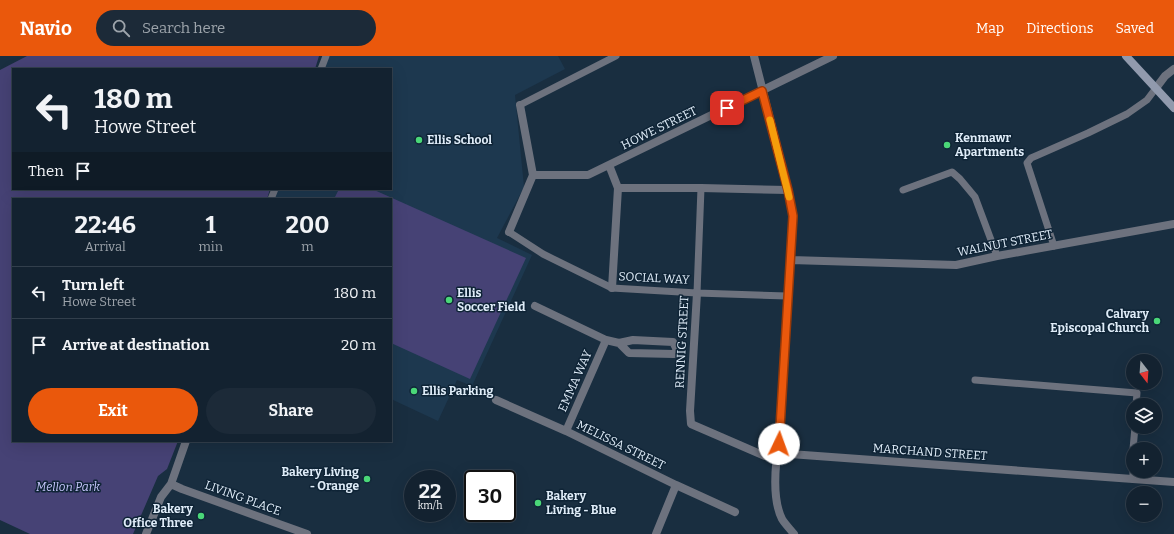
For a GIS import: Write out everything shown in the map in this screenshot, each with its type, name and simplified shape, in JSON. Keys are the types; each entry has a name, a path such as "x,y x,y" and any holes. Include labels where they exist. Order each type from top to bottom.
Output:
{"main road":[{"path":"1126,56 1174,108"}],"street":[{"path":"754,56 788,190 793,216 779,444 776,467 777,503 782,518 794,534"},
{"name":"HOWE STREET","path":"533,175 588,175 833,56"},
{"path":"1156,88 1165,76 1174,69"},
{"path":"509,232 533,175 520,105"},
{"path":"609,165 618,188 612,288"},
{"path":"618,188 788,190"},
{"name":"WALNUT STREET","path":"790,260 956,265 997,256 1174,224"},
{"name":"RENNIG STREET","path":"691,424 690,411 697,293"},
{"path":"535,306 606,340 619,343 633,340 673,342 677,350 674,354 629,353 619,343"},
{"name":"EMMA WAY","path":"566,431 606,340"},
{"name":"MELISSA STREET","path":"496,400 566,431 735,512"},
{"name":"MARCHAND STREET","path":"691,424 765,456 798,454 1174,482"},
{"path":"146,534 161,497 170,484 186,442"},
{"name":"LIVING PLACE","path":"170,484 182,490 307,534"},
{"path":"656,534 676,485"}],"lane":[{"path":"321,68 326,56"},
{"path":"520,105 616,56"},
{"path":"1054,246 1027,163 1031,158 1127,114 1147,100 1156,88"},
{"path":"903,190 952,172 975,197 997,256"},
{"name":"RENNIG STREET","path":"697,293 701,188"},
{"name":"SOCIAL WAY","path":"509,232 543,254 612,288 787,296"},
{"path":"975,380 1137,393 1137,398"}],"shaded area":[{"path":"323,56 558,56 565,69 515,95 524,187 497,238 532,255 472,386 457,380 438,421 392,399 392,198 269,198 272,190 392,190 392,68 318,68"}],"green space":[{"name":"Mellon Park","path":"27,56 319,56 315,68 12,68 12,190 270,190 267,198 12,198 12,442 178,442 167,469 158,476 133,534 30,534 0,520 0,70"},
{"name":"Ellis Soccer Field","path":"338,190 374,190 526,258 470,379 392,343 392,198 334,198"}],"slow traffic":[{"path":"770,120 789,197"}],"place":[{"name":"Ellis School","path":"419,140"},
{"name":"Kenmawr Apartments","path":"947,145"},
{"name":"Ellis Soccer Field","path":"449,300"},
{"name":"Calvary Episcopal Church","path":"1157,321"},
{"name":"Ellis Parking","path":"414,391"},
{"name":"Bakery Living - Orange","path":"367,479"},
{"name":"Bakery Living - Blue","path":"538,503"},
{"name":"Bakery Office Three","path":"201,516"}],"route":[{"path":"727,108 762,91 788,190 793,216 779,444"}]}
